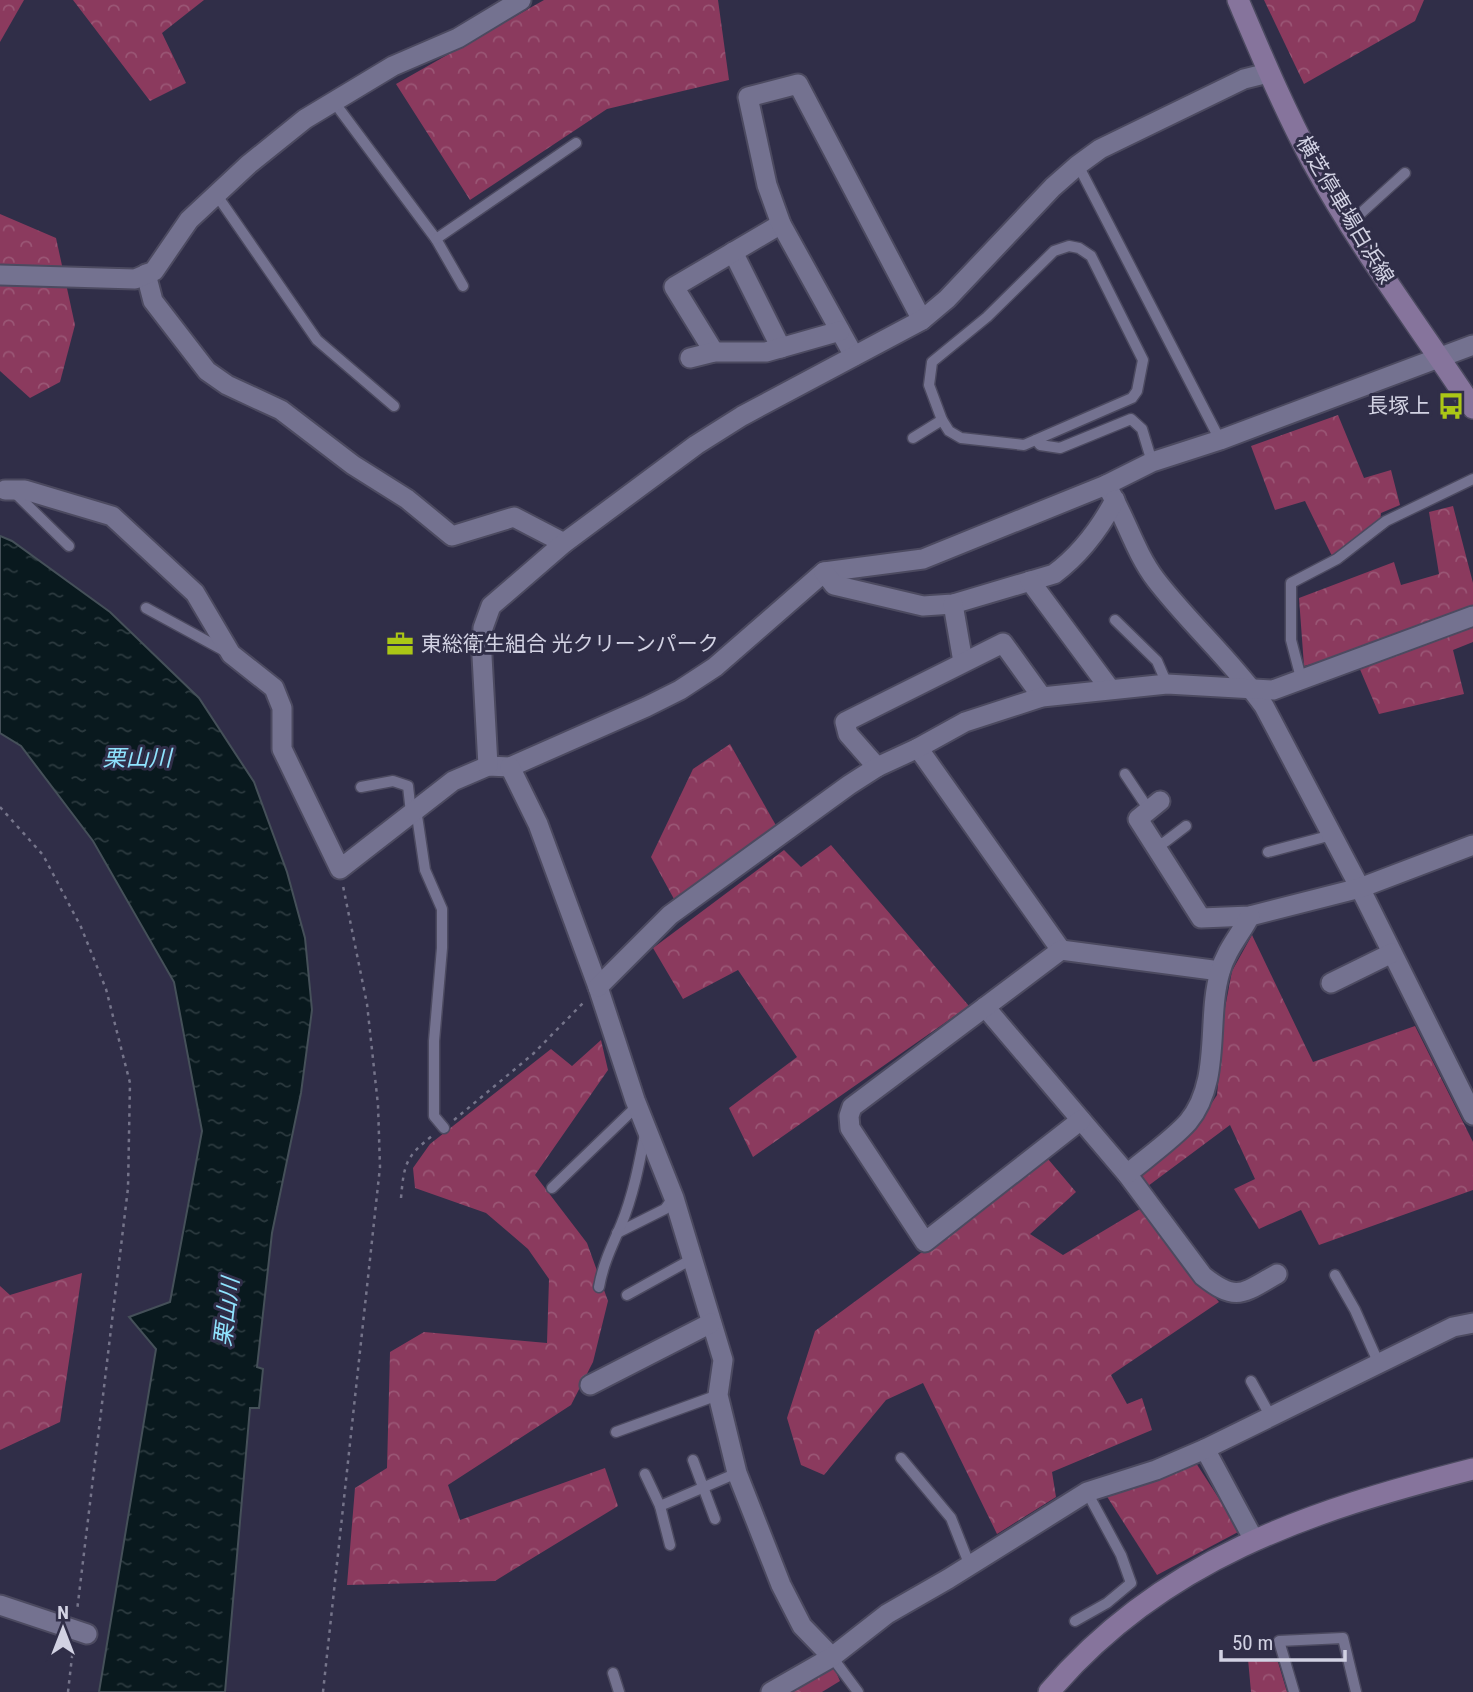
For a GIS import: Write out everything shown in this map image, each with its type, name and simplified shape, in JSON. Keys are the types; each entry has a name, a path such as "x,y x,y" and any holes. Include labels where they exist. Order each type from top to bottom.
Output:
{"street":[{"path":"0,275 135,279 154,271 189,219 248,164 295,127 393,66 457,38 521,0"},
{"name":"横芝停車場白浜線","path":"1238,0 1268,72 1313,162 1350,223 1473,408"},
{"path":"488,766 482,656 483,628 491,606 564,543 708,438 742,416 922,320 947,299 1078,164 1100,149 1244,79 1268,72"},
{"path":"854,356 780,224 767,186 748,97 798,84 922,320"},
{"path":"714,352 674,287 780,224"},
{"path":"733,252 781,348"},
{"path":"146,274 153,301 207,372 227,385 281,410 353,465 407,499 452,536 514,517 564,543"},
{"path":"690,358 714,352 766,352 840,331"},
{"path":"8,490 25,490 112,516 195,593 231,654 274,688 282,708 282,749 340,869 453,781 488,766 510,767 646,707 691,682 715,667 824,572 923,559 1111,492 1152,462 1220,440 1473,345"},
{"path":"824,572 834,585 923,606 953,604 1054,574 1091,539 1111,492"},
{"path":"1111,492 1137,549 1155,578 1264,706 1360,888 1473,1115"},
{"path":"1030,581 1110,689"},
{"path":"953,604 963,662"},
{"path":"598,987 670,915 849,785 877,767 965,722 1042,697 1110,689 1167,684 1273,690 1473,616"},
{"path":"877,767 848,734 845,722 1003,643 1042,697"},
{"path":"918,748 1061,950"},
{"path":"510,767 538,824 598,987 637,1106 674,1198 723,1360 718,1395 737,1473 781,1585 802,1626 832,1657"},
{"path":"1154,806 1138,819 1201,918 1250,916 1360,888 1473,845"},
{"path":"1127,1174 1188,1121 1199,1101 1209,1067 1213,1004 1220,971 1230,944 1250,916"},
{"path":"1081,1120 925,1242 850,1128 849,1116 852,1107 1061,950 1220,971"},
{"path":"1331,983 1392,953"},
{"path":"985,1007 1127,1174 1203,1276 1217,1287 1233,1294 1245,1292 1277,1274"},
{"path":"590,1385 711,1322"},
{"path":"771,1692 832,1657 887,1614 970,1566 1087,1492 1205,1450 1453,1327 1473,1322"},
{"path":"1205,1450 1254,1540"},
{"path":"1049,1692 1065,1673 1122,1622 1170,1584 1254,1540 1301,1520 1417,1483 1473,1469"},
{"path":"0,1605 81,1636"}],"lane":[{"path":"334,102 436,239 463,286"},
{"path":"436,239 576,143"},
{"path":"1078,164 1220,440"},
{"path":"1350,223 1405,173"},
{"path":"216,194 317,340 394,406"},
{"path":"1069,246 1079,248 1091,256 1143,360 1142,374 1132,398 1036,440 1024,445 961,438 949,431 929,386 932,362 987,317 1054,251 1069,246"},
{"path":"913,438 942,419"},
{"path":"1036,440 1040,445 1060,448 1131,419 1142,429 1152,462"},
{"path":"1301,678 1291,640 1291,583 1337,559 1386,521 1473,479"},
{"path":"8,490 69,546"},
{"path":"146,608 231,654"},
{"path":"1115,620 1157,661 1167,684"},
{"path":"1125,774 1154,806"},
{"path":"361,787 393,781 408,786 425,870 442,909 442,948 434,1041 434,1116 444,1128"},
{"path":"1155,846 1186,826"},
{"path":"1268,852 1332,835"},
{"path":"552,1188 637,1106"},
{"path":"599,1287 604,1262 635,1183 646,1127"},
{"path":"617,1233 665,1209 674,1198"},
{"path":"627,1295 692,1259"},
{"path":"1335,1275 1378,1364"},
{"path":"1251,1381 1272,1417"},
{"path":"616,1432 718,1395"},
{"path":"901,1458 951,1518 970,1566"},
{"path":"693,1460 715,1519"},
{"path":"660,1506 705,1489 737,1473"},
{"path":"645,1475 660,1506 670,1545"},
{"path":"1075,1621 1107,1603 1131,1583 1121,1555 1087,1492"},
{"path":"1294,1692 1279,1641 1343,1638 1356,1692"},
{"path":"832,1657 858,1692"},
{"path":"613,1673 620,1692"}],"path":[{"path":"0,807 43,855 81,927 106,989 130,1083 128,1188 77,1610"},
{"path":"323,1692 380,1167 378,1105 367,1004 340,869"},
{"path":"401,1198 404,1166 413,1151 533,1054 598,987"},
{"path":"68,1692 81,1636"}],"green space":[{"path":"0,0 24,0 0,42"},
{"path":"73,0 204,0 162,33 186,83 150,101"},
{"path":"544,0 718,0 729,80 607,109 470,200 396,84"},
{"path":"1264,0 1424,0 1415,21 1304,84"},
{"path":"0,214 56,238 75,325 60,382 30,398 0,371"},
{"path":"1338,415 1364,478 1391,470 1400,505 1381,513 1379,534 1332,556 1305,501 1275,510 1251,446"},
{"path":"1453,506 1473,583 1473,642 1453,650 1464,694 1379,714 1353,653 1304,666 1299,598 1394,562 1401,585 1439,574 1429,512"},
{"path":"730,744 778,829 674,899 651,857 693,769"},
{"path":"831,845 969,1006 753,1157 729,1108 797,1057 738,970 683,999 653,948 784,850 801,867"},
{"path":"1252,935 1313,1062 1415,1026 1473,1142 1473,1190 1319,1245 1301,1210 1259,1229 1234,1189 1255,1179 1230,1125 1148,1186 1138,1172 1196,1127 1217,1095 1225,1008 1232,971"},
{"path":"601,1040 608,1070 535,1175 587,1243 608,1301 593,1362 571,1405 448,1485 460,1520 605,1468 618,1506 495,1581 347,1585 355,1488 387,1468 390,1352 424,1332 547,1343 549,1279 528,1249 486,1213 415,1188 413,1168 430,1144 551,1049 572,1066"},
{"path":"1048,1159 1076,1192 1030,1234 1063,1255 1140,1209 1219,1302 1111,1375 1127,1404 1142,1398 1152,1430 1052,1472 1056,1497 997,1534 923,1383 886,1400 824,1475 801,1465 787,1418 815,1331"},
{"path":"82,1273 60,1422 0,1450 0,1286 10,1295"},
{"path":"1196,1463 1240,1531 1157,1575 1106,1495"},
{"path":"1248,1659 1278,1662 1287,1692 1251,1692"},
{"path":"833,1665 840,1681 822,1692 785,1692"}],"water":[{"name":"栗山川","path":"0,536 12,541 110,612 199,698 254,782 287,872 305,938 312,1010 301,1093 272,1233 257,1367 263,1369 259,1408 250,1408 225,1692 99,1692 156,1349 129,1317 170,1302 202,1131 174,982 93,841 21,746 0,733"}],"place":[{"name":"長塚上","path":"1451,406"},
{"name":"東総衛生組合 光クリーンパーク","path":"400,644"}]}
